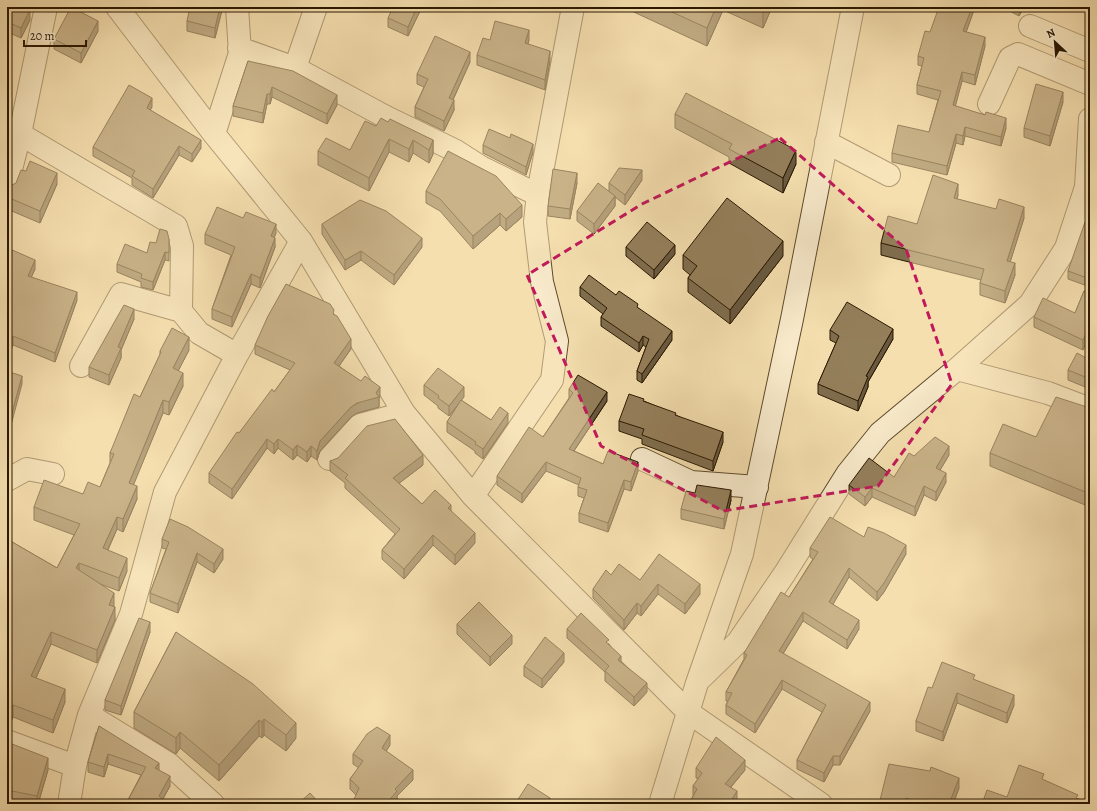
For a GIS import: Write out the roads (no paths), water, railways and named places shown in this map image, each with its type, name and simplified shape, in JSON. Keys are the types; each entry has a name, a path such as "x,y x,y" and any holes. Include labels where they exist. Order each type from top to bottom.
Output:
{"street":[{"path":"7,185 20,134 46,7"},
{"path":"117,7 214,134 301,241 404,413 473,496 688,712 821,804"},
{"path":"214,134 240,52 237,7"},
{"path":"295,68 316,7"},
{"path":"473,496 552,380 557,341 542,282 535,222 538,195 573,7"},
{"path":"660,804 696,683 742,554 792,319 853,7"},
{"path":"1030,26 1090,51"},
{"path":"239,48 295,68 386,118 456,151 481,168 538,195"},
{"path":"989,104 1010,58 1018,54 1090,84"},
{"path":"696,683 738,642 785,573 847,474 880,434 957,369 1030,304 1066,248 1086,187 1090,132"},
{"path":"20,134 176,226 182,246 180,311"},
{"path":"826,142 889,175"},
{"path":"69,804 75,766 89,715 131,614 165,492 237,355 301,241"},
{"path":"82,366 121,294 180,311 199,333 237,355"},
{"path":"957,369 1048,393 1090,409"},
{"path":"328,459 360,425 404,413"},
{"path":"642,459 691,482 756,487"},
{"path":"7,480 27,469 53,474"},
{"path":"89,715 169,764 213,804"},
{"path":"7,741 75,766"}]}
